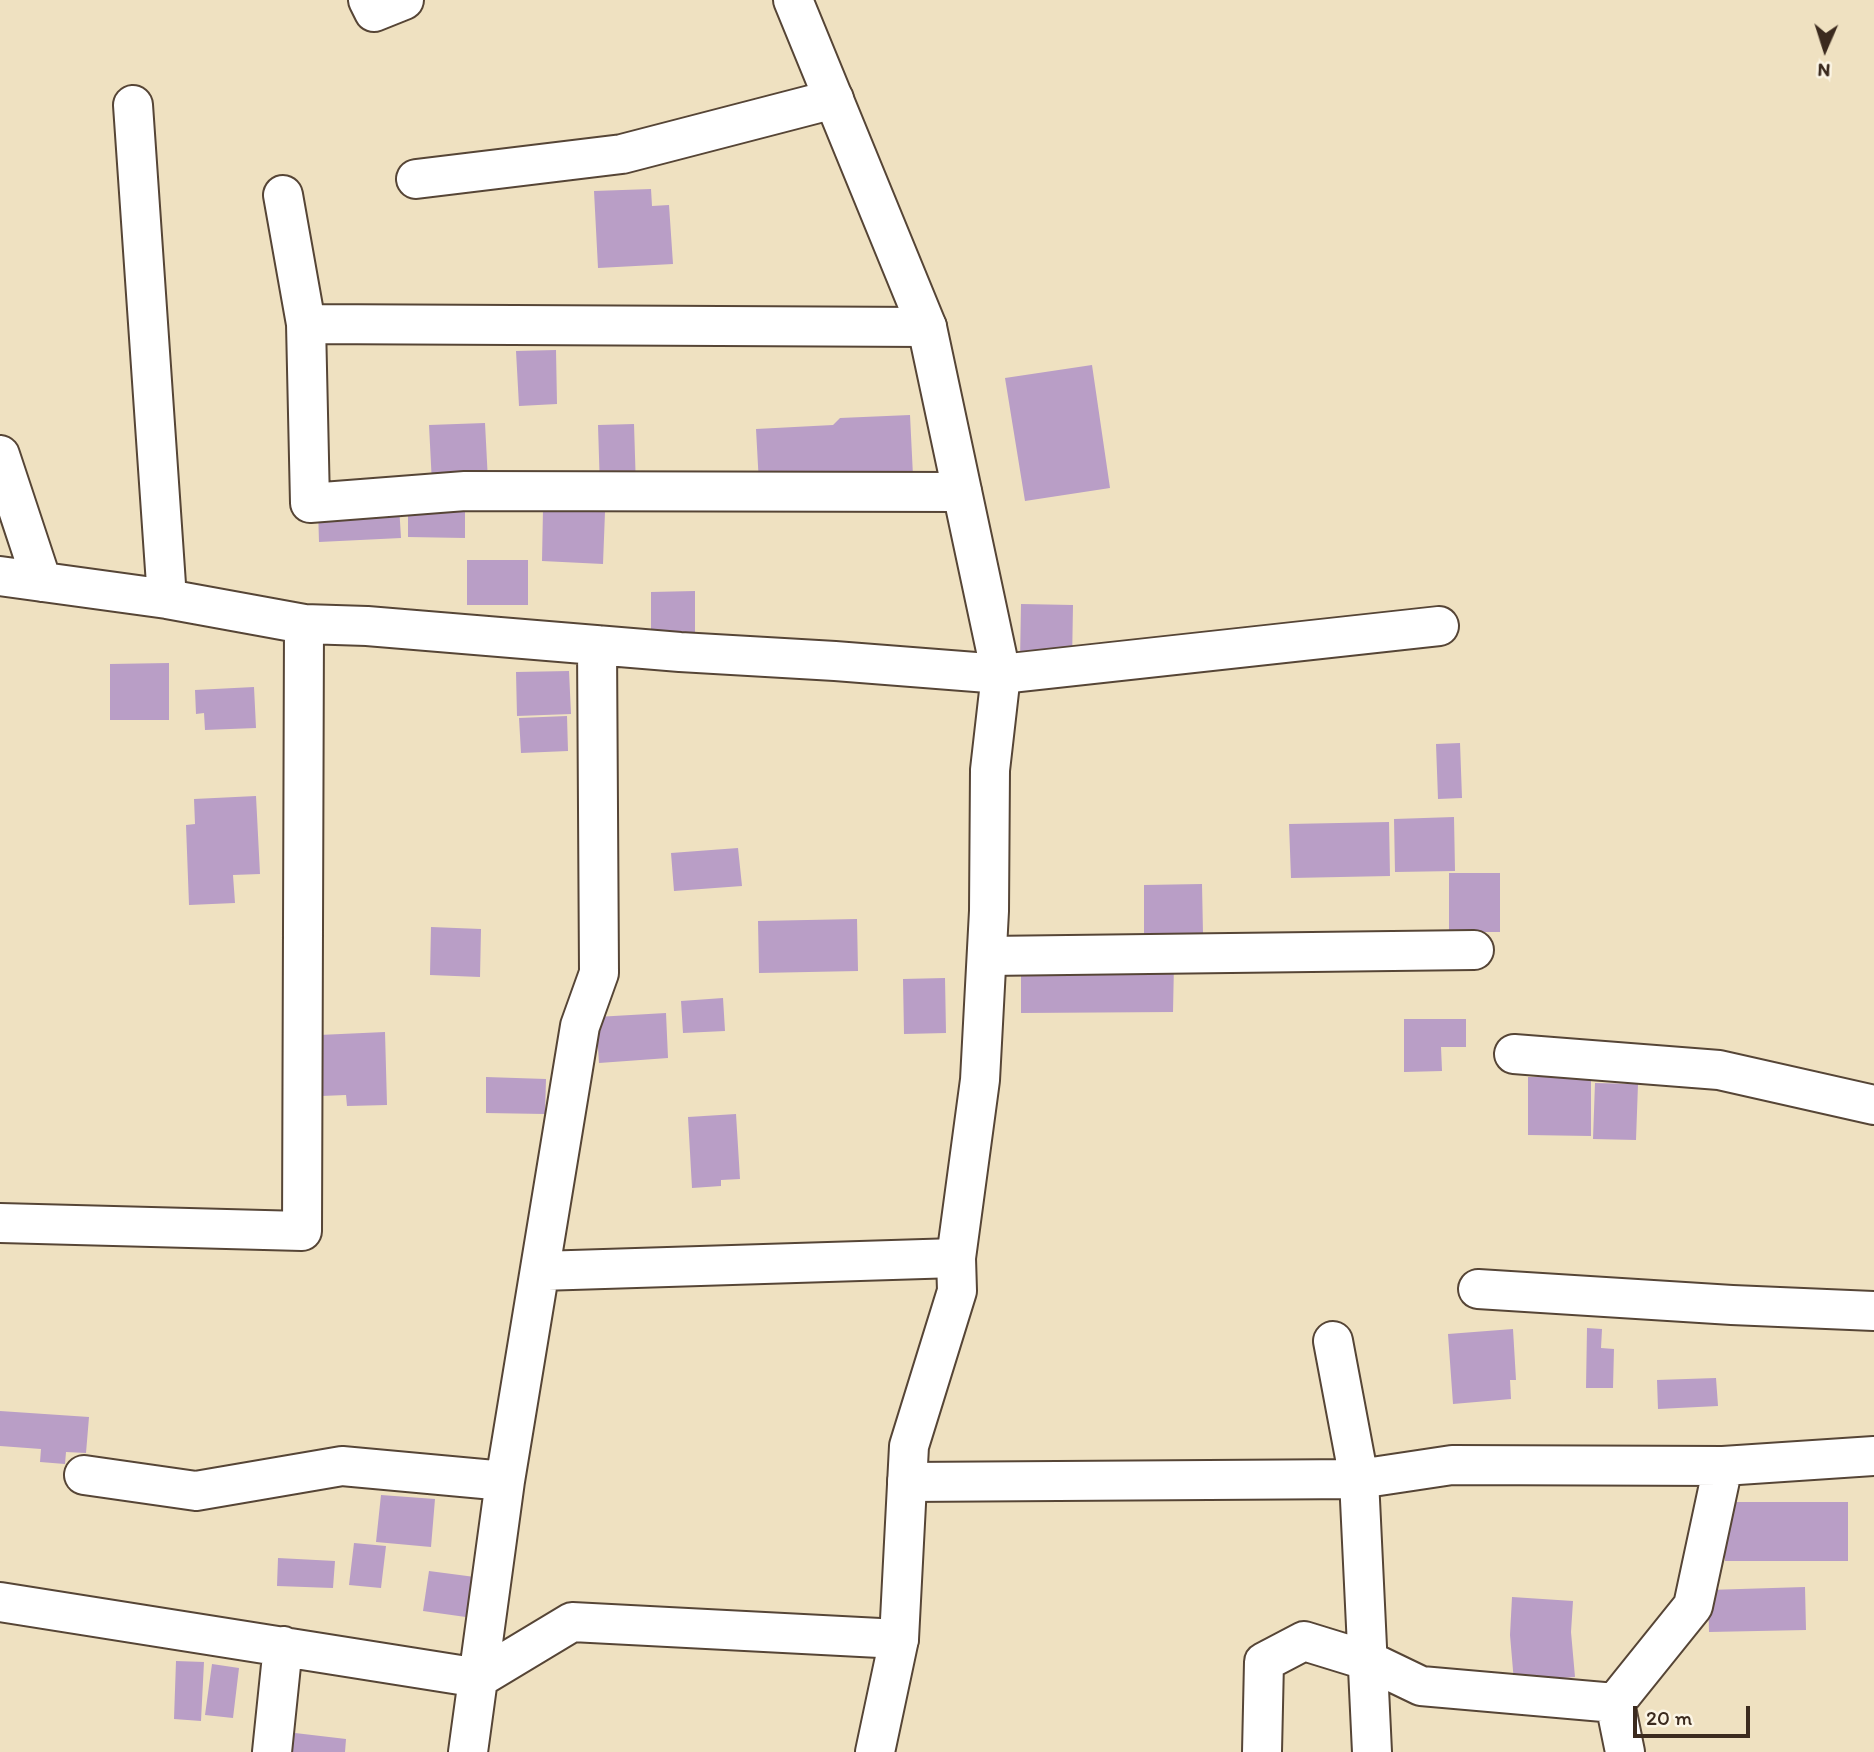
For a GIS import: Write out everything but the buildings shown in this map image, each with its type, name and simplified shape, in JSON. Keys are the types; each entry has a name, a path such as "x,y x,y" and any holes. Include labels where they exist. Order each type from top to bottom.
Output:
{"street":[{"path":"368,0 374,12 404,0"},
{"path":"793,0 927,327 1002,674 990,770 987,956 980,1080 956,1258 957,1291 909,1446 899,1639 875,1752"},
{"path":"416,179 622,154 834,99"},
{"path":"133,105 167,599"},
{"path":"283,195 306,324 310,503 465,491 962,492"},
{"path":"306,324 927,327"},
{"path":"0,455 42,582"},
{"path":"0,576 167,599 304,624 381,627 1002,674 1439,626"},
{"path":"0,1223 302,1230 304,624"},
{"path":"468,1752 505,1481 580,1026 599,973 597,645"},
{"path":"987,956 1474,950"},
{"path":"1514,1054 1719,1070 1874,1105"},
{"path":"540,1271 956,1258"},
{"path":"1478,1289 1732,1306 1874,1311"},
{"path":"1333,1340 1359,1479 1373,1752"},
{"path":"907,1482 1359,1479 1452,1465 1723,1466 1874,1456"},
{"path":"84,1475 196,1491 342,1466 505,1481"},
{"path":"1615,1703 1693,1606 1723,1466"},
{"path":"0,1602 479,1678 572,1622 899,1639"},
{"path":"1262,1752 1264,1662 1304,1641 1369,1661 1421,1686 1615,1703"},
{"path":"272,1752 283,1646"},
{"path":"1615,1703 1625,1752"}]}
